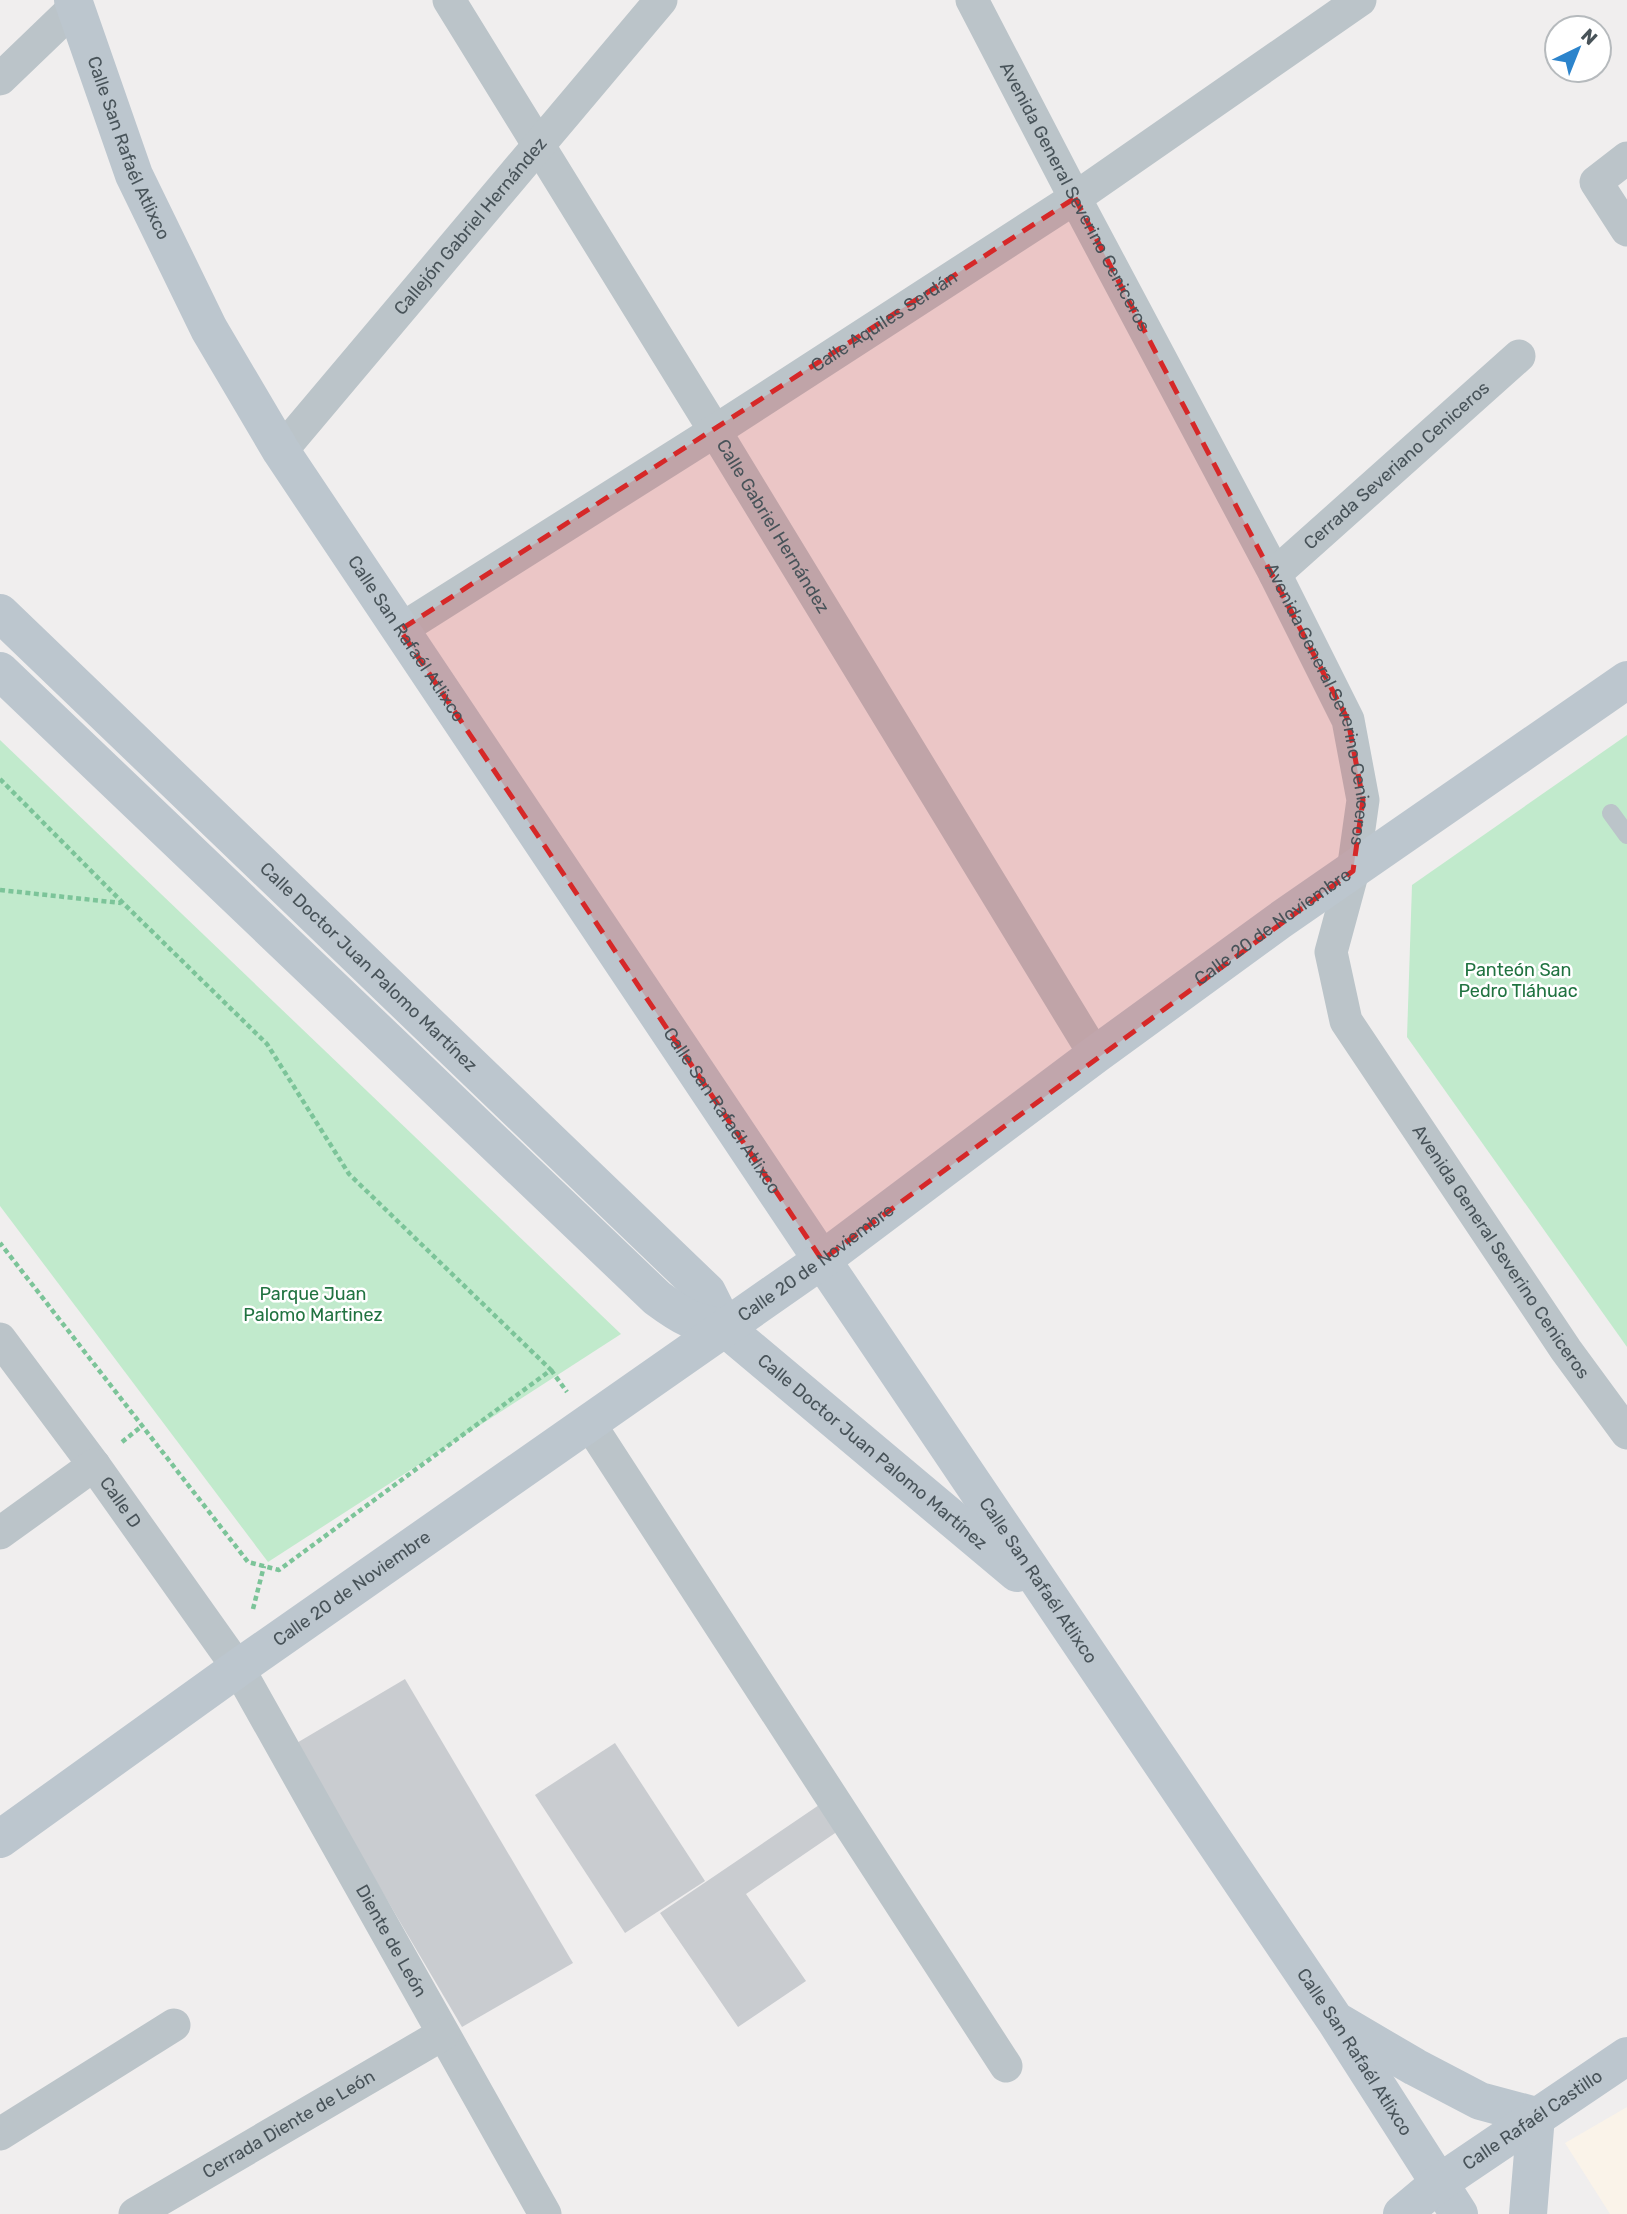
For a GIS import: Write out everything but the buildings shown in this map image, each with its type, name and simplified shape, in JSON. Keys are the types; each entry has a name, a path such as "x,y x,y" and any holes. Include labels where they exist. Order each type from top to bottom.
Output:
{"street":[{"name":"Calle Gabriel Hernández","path":"449,0 1095,1055"},
{"name":"Callejón Gabriel Hernández","path":"281,451 661,0"},
{"name":"Avenida General Severino Ceniceros","path":"972,0 1074,198 1275,574 1348,720 1363,800 1353,871 1331,952 1346,1021 1566,1350 1627,1433"},
{"name":"Calle Aquiles Serdán","path":"400,630 715,431 1074,198 1360,0"},
{"path":"0,79 74,4"},
{"name":"Calle San Rafaél Atlixco","path":"74,4 134,175 209,329 281,451 1335,2020 1449,2198"},
{"path":"1627,158 1596,182 1627,230"},
{"name":"Cerrada Severiano Ceniceros","path":"1275,574 1519,356"},
{"name":"Calle Doctor Juan Palomo Martínez","path":"0,613 707,1292 725,1328 1053,1603"},
{"name":"Calle Doctor Juan Palomo Martínez","path":"0,671 657,1298 695,1323 725,1328"},
{"name":"Calle 20 de Noviembre","path":"0,1839 238,1668 822,1260 1268,929 1627,680"},
{"name":"Calle D","path":"0,1339 94,1465 238,1668"},
{"path":"589,1423 1006,2066"},
{"path":"0,1533 94,1465"},
{"name":"Diente de León","path":"238,1668 545,2214"},
{"path":"1335,2020 1480,2101 1536,2116 1528,2214"},
{"path":"0,2134 174,2025"},
{"name":"Cerrada Diente de León","path":"135,2214 443,2034"},
{"name":"Calle Rafaél Castillo","path":"1402,2214 1449,2198 1536,2116 1627,2056"}],"lane":[{"path":"1611,813 1627,835"}],"path":[{"path":"0,779 267,1044 349,1174 551,1370 279,1570 248,1562 0,1243"},
{"path":"0,890 123,903"}],"highlighted area":[{"path":"1075,198 1348,720 1363,800 1353,871 822,1260 400,630"}],"shaded area":[{"path":"1627,2107 1627,2214 1610,2214 1565,2143"}],"green space":[{"name":"Panteón San Pedro Tláhuac","path":"1627,735 1627,1347 1407,1037 1412,885"},
{"name":"Parque Juan Palomo Martinez","path":"0,740 621,1334 268,1562 0,1206"}]}
